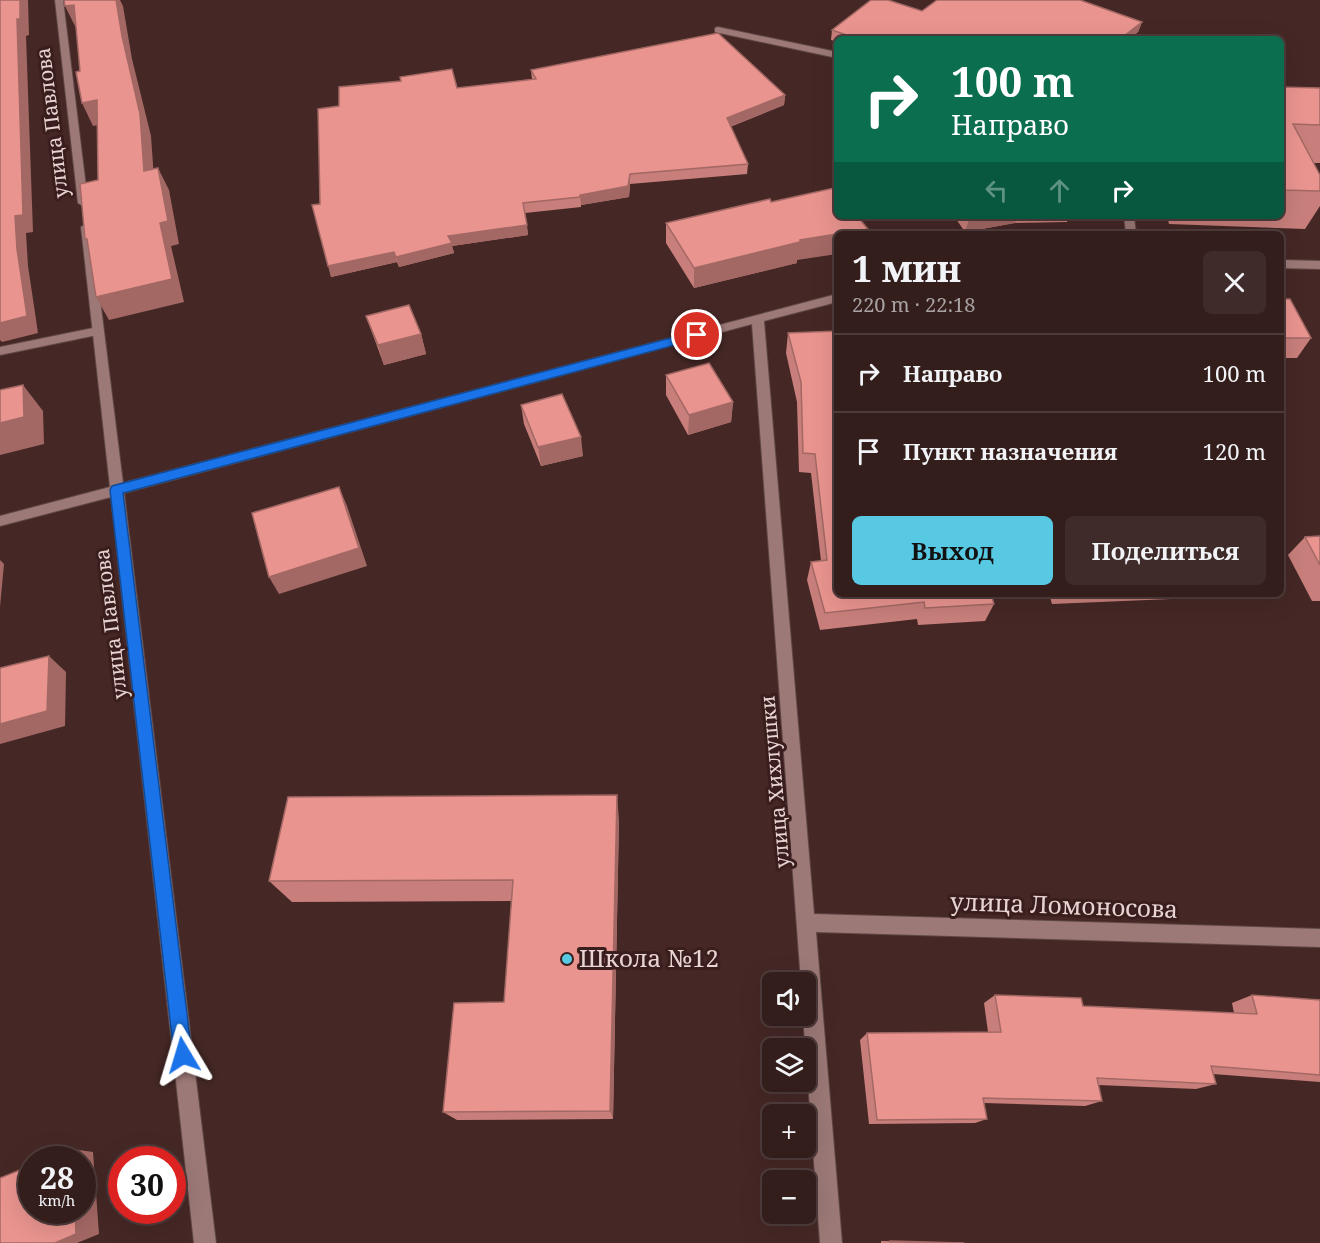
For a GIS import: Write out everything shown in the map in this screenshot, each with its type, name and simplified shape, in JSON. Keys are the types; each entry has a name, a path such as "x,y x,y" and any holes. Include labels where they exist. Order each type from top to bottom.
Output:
{"street":[{"name":"улица Павлова","path":"59,0 205,1243"},
{"path":"718,30 834,54"},
{"path":"1284,264 1320,265"},
{"path":"0,521 834,299"},
{"name":"улица Хихлушки","path":"758,319 831,1243"},
{"path":"0,351 98,331"},
{"name":"улица Ломоносова","path":"807,922 1320,938"}],"building":[{"path":"0,0 20,0 20,19 17,19 23,215 15,216 17,249 27,316 0,323"},
{"path":"64,0 116,0 140,114 144,171 158,168 168,221 160,223 172,279 96,297 87,239 85,239 80,184 98,180 97,100 82,103 76,72 80,71 74,5 65,6"},
{"path":"871,0 888,0 922,11 937,0 1080,0 1142,22 1124,36 849,36 832,30"},
{"path":"718,33 785,95 727,118 748,164 630,174 628,186 580,195 580,197 523,203 527,225 448,236 452,243 396,257 394,252 328,266 312,205 320,204 318,109 339,106 339,87 401,81 400,77 452,69 457,88 536,79 531,70"},
{"path":"1284,87 1320,88 1320,125 1293,124 1320,175 1320,191 1284,190"},
{"path":"834,188 834,219 860,219 868,229 834,231 834,234 800,240 800,242 694,268 666,223 770,199 771,202"},
{"path":"1284,299 1290,299 1311,338 1284,338"},
{"path":"409,305 421,334 378,345 366,316"},
{"path":"834,331 834,597 992,597 994,604 925,608 924,602 825,613 811,562 827,560 815,454 803,453 801,382 788,333"},
{"path":"709,363 733,402 689,415 666,375"},
{"path":"23,385 24,417 0,423 0,390"},
{"path":"562,394 581,437 538,447 521,405"},
{"path":"339,487 359,548 269,577 252,513"},
{"path":"1320,536 1320,565 1305,537"},
{"path":"49,656 47,711 0,724 0,668"},
{"name":"Школа №12","path":"617,795 610,1111 443,1112 454,1003 504,1002 513,880 269,881 288,797"},
{"path":"995,995 1081,998 1083,1006 1257,1014 1252,995 1320,1000 1320,1075 1211,1066 1216,1084 1097,1078 1102,1101 983,1098 987,1119 877,1120 867,1033 1001,1032"},
{"path":"18,1171 18,1224 76,1224 76,1234 55,1243 0,1243 0,1178"},
{"path":"890,1241 964,1243 890,1243"}],"place":[{"name":"Школа №12","path":"567,959"}],"route":[{"path":"183,1055 117,490 697,335"}]}
